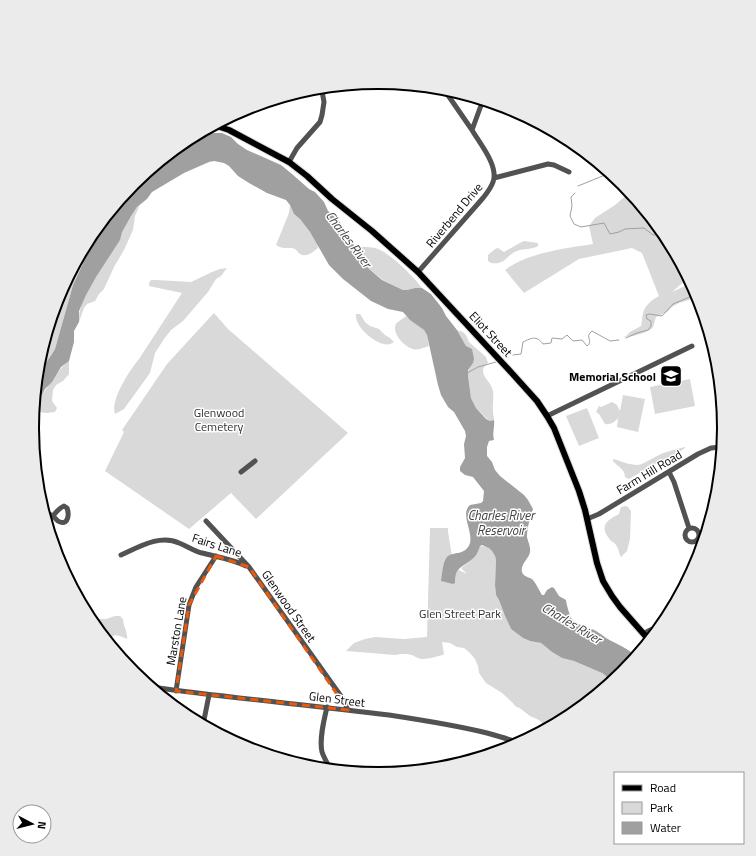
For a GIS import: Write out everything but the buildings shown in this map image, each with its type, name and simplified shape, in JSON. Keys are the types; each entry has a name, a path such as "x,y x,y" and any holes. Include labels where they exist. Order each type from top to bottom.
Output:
{"main road":[{"name":"Eliot Street","path":"221,127 229,130 289,162 372,231 418,272 515,376 536,401 547,416 557,434 572,471 581,497 597,563 603,581 616,602 644,634"}],"street":[{"path":"289,162 297,148 320,122 324,102 323,94"},
{"name":"Riverbend Drive","path":"418,272 490,190 494,178 493,166 487,154 449,97"},
{"path":"472,130 481,105"},
{"path":"494,178 548,164 554,165 569,172"},
{"path":"547,416 692,346"},
{"name":"Farm Hill Road","path":"587,519 599,514 702,452 716,448"},
{"path":"241,472 255,461"},
{"path":"669,472 674,482 689,528"},
{"name":"Glenwood Street","path":"206,521 249,567 343,699 348,710"},
{"name":"Fairs Lane","path":"121,555 147,543 161,540 171,540 179,542 200,553 234,560 249,567"},
{"name":"Marston Lane","path":"176,691 189,605 196,587 216,556"},
{"path":"644,634 650,630"},
{"name":"Glen Street","path":"161,689 327,707 444,724 469,728 510,740"},
{"path":"204,719 209,695"},
{"path":"327,707 321,744 322,751 327,763"}],"highlighted area":[{"path":"216,556 249,567 348,710 176,691 189,605"}],"green space":[{"path":"625,196 633,204 672,258 684,282 672,292 685,286 691,299 679,303 667,312 656,317 653,327 648,331 624,337 641,326 643,313 646,307 659,296 642,253 632,248 579,259 524,293 505,270 518,262 536,255 555,250 593,244 589,226 595,218 615,205"},
{"path":"140,205 135,216 133,230 104,289 95,301 87,304 79,322 80,310 87,292 119,241 124,226 134,210"},
{"path":"290,205 294,214 300,219 317,242 318,248 308,255 300,254 294,248 282,248 276,245 289,213"},
{"path":"99,236 87,255 73,285 55,349 46,363 57,319 65,298 84,258"},
{"path":"524,241 538,243 538,246 517,251 500,263 491,263 488,261 488,255 495,249 498,248 504,252"},
{"path":"354,245 375,248 383,252 402,266 422,288 403,290 383,280 369,269 359,256"},
{"path":"227,268 221,276 216,279 208,292 183,321 171,330 164,339 155,353 150,373 124,409 115,414 115,401 122,385 182,293 149,286 151,280 191,282 212,272"},
{"name":"Glenwood Cemetery","path":"214,313 228,329 348,433 256,519 231,493 189,529 105,471 124,432 122,430 167,364"},
{"path":"356,314 360,314 365,322 370,326 379,329 394,342 385,344 374,340 360,327"},
{"path":"406,316 424,330 427,335 429,346 419,349 410,348 400,339 395,331 396,324"},
{"path":"457,330 463,332 469,342 486,357 488,363 484,367 483,371 493,391 494,420 490,421 487,419 476,408 471,398 468,376 470,367 466,346"},
{"path":"69,361 69,374 63,381 56,385 53,390 52,401 57,408 55,412 40,412 41,396 65,364"},
{"path":"690,379 695,406 655,414 650,387"},
{"path":"623,395 645,399 638,432 617,427 618,418 612,423 605,424 596,412 599,406 601,407 612,402 617,405 620,411"},
{"path":"587,408 599,438 579,446 566,416"},
{"path":"685,447 673,456 660,461 629,479 625,477 623,470 613,461 613,459 628,464 638,465 658,455"},
{"path":"626,506 631,511 630,539 627,551 621,557 615,543 611,541 605,532 605,525 610,519 619,514 621,507"},
{"name":"Glen Street Park","path":"430,528 448,528 455,568 467,574 461,568 467,564 480,546 489,547 495,556 496,595 511,629 523,638 541,643 562,658 574,661 602,673 607,678 566,710 543,724 539,720 515,706 502,693 486,683 479,673 475,659 464,648 442,642 444,654 428,659 419,659 407,654 395,655 346,651 354,643 375,637 404,639 427,637"},
{"path":"120,616 123,619 127,639 117,635 111,637 98,619"}],"water":[{"name":"Charles River Reservoir","path":"222,133 231,137 247,150 281,165 309,189 315,192 324,202 328,211 339,221 351,239 359,256 369,269 382,280 403,290 422,288 431,294 442,308 466,346 472,349 474,359 468,370 471,398 476,408 486,419 490,421 494,420 494,440 489,441 487,456 500,476 524,495 533,509 527,534 530,552 522,566 523,573 532,579 542,595 544,595 547,590 552,587 554,588 559,596 566,600 570,617 573,620 626,648 632,653 607,678 602,673 574,661 562,658 541,643 523,638 511,629 496,595 496,560 489,548 482,545 480,546 474,557 457,571 455,583 453,584 441,581 447,557 463,552 470,543 470,533 466,518 467,509 470,505 481,503 483,501 484,491 473,477 465,475 460,471 460,467 465,458 465,431 454,412 448,407 441,395 427,335 424,330 410,320 403,312 388,309 371,301 343,279 329,265 310,232 294,214 286,200 267,193 249,183 238,176 229,166 224,163 214,161 209,162 184,173 152,192 147,199 137,207 122,232 120,240 86,295 79,311 79,322 74,331 74,342 69,361 61,367 41,396 46,363 55,349 73,285 87,255 99,236 123,204 154,173 208,134"}],"waterway":[{"path":"578,186 604,175"},
{"path":"575,193 571,197 572,206 570,216 574,224 581,227 604,223 610,234 625,229 644,228 653,235 656,235"},
{"path":"626,338 648,330 651,326 651,321 647,319 646,315 662,316 673,304 690,297"},
{"path":"513,355 521,354 523,342 534,338 538,339 543,344 551,343 552,338 562,339 567,335 573,341 582,340 587,346 590,342 589,335 592,331 610,341 619,340"},
{"path":"467,373 478,367 496,362"}],"place":[{"name":"Memorial School","path":"671,376"}],"water label":[{"name":"Charles River","path":"349,239"},
{"name":"Charles River","path":"572,623"}]}
